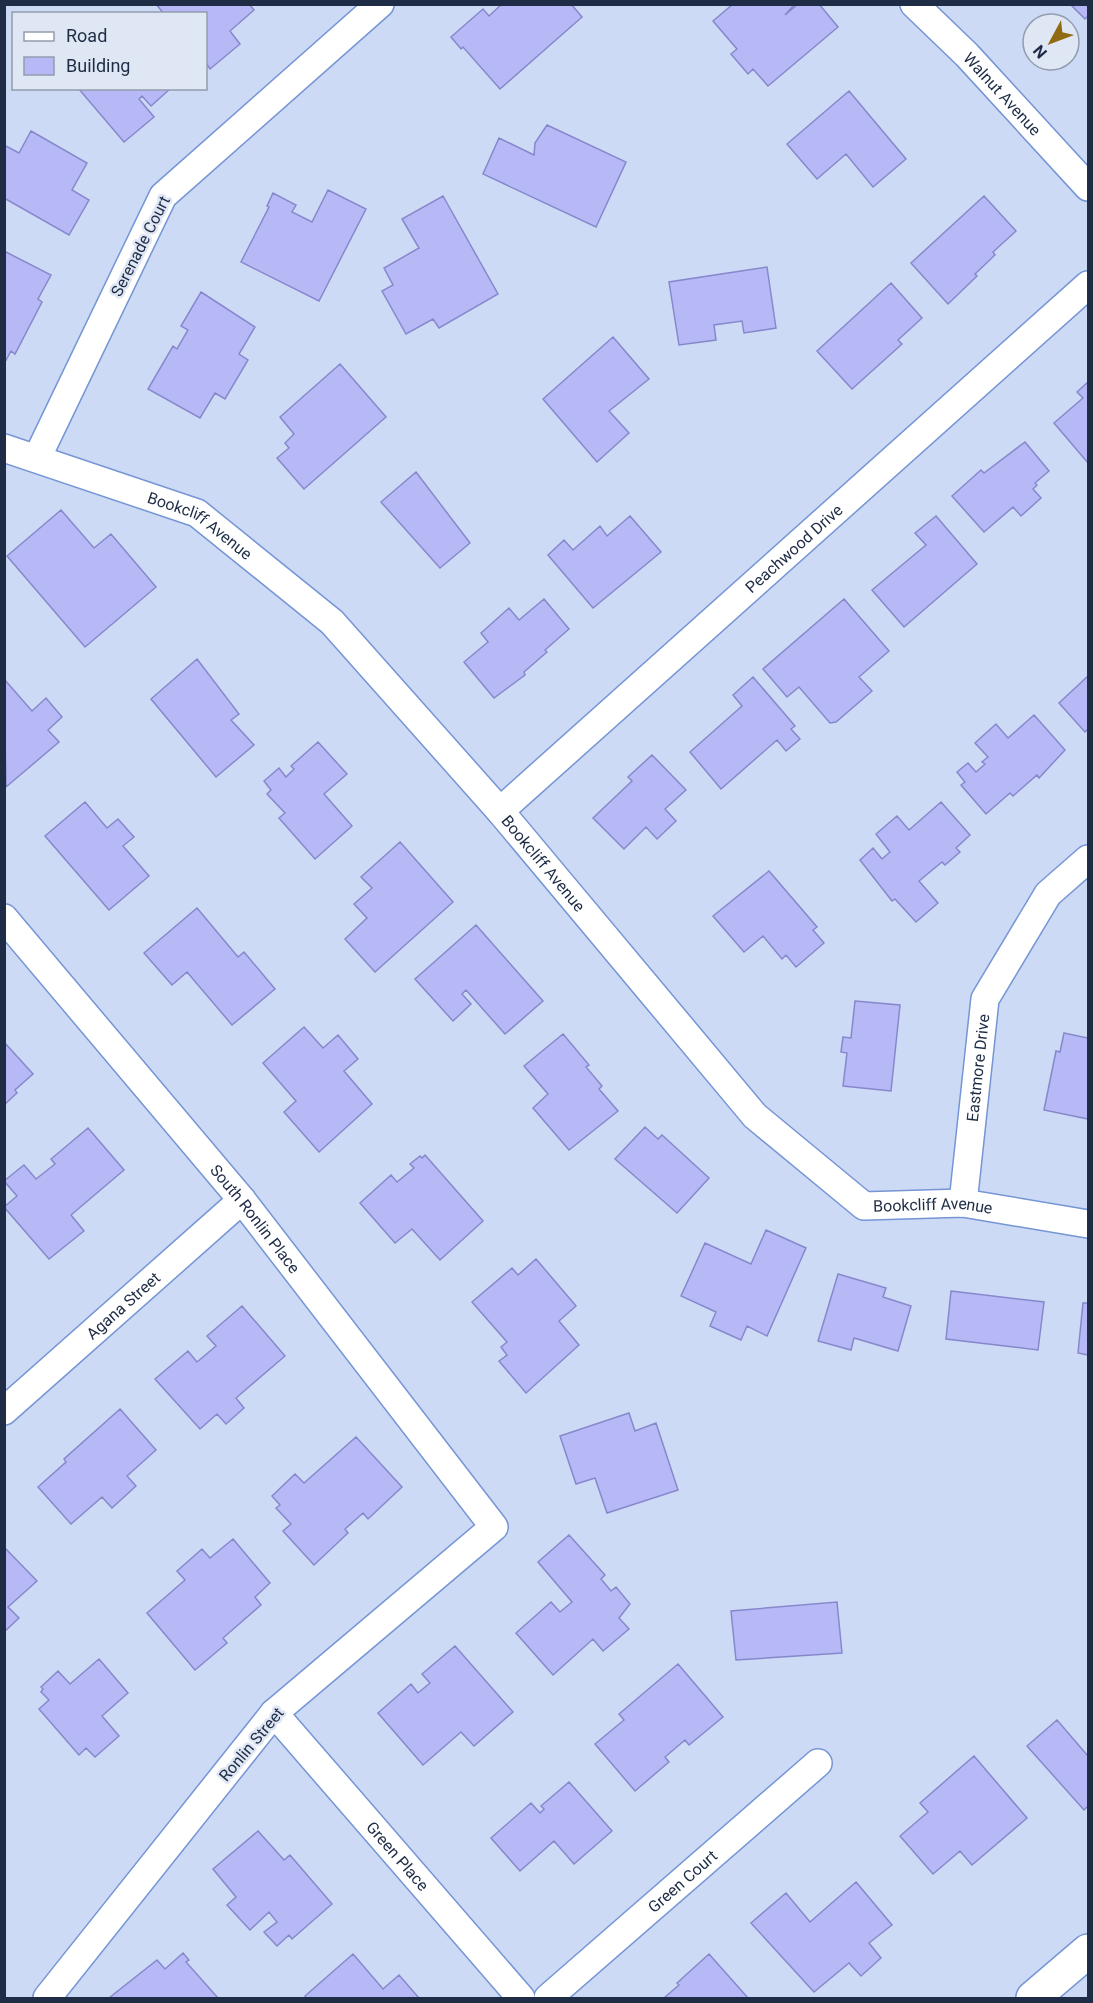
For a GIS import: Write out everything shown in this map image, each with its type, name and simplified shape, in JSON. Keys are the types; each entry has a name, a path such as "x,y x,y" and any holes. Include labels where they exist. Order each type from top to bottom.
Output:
{"main road":[{"path":"1033,1998 1089,1951"}],"street":[{"name":"Serenade Court","path":"37,459 163,196 380,4"},
{"name":"Walnut Avenue","path":"914,4 967,55 1089,187"},
{"name":"Peachwood Drive","path":"500,811 1089,285"},
{"name":"Bookcliff Avenue","path":"4,447 197,513 332,622 500,811 755,1116 864,1206 963,1203 1089,1224"},
{"name":"Eastmore Drive","path":"963,1203 985,999 1048,894 1089,859"},
{"name":"South Ronlin Place","path":"4,918 242,1200 494,1527"},
{"name":"Agana Street","path":"4,1411 242,1200"},
{"name":"Ronlin Street","path":"47,1998 274,1713 494,1527"},
{"name":"Green Place","path":"274,1713 521,1998"},
{"name":"Green Court","path":"548,1998 818,1763"}],"building":[{"path":"156,4 249,4 254,10 230,31 240,44 210,69 207,64 207,12 162,12"},
{"path":"502,4 571,4 582,17 500,89 463,47 461,49 451,37 483,9 489,16"},
{"path":"733,4 792,4 793,6 785,15 798,4 819,4 838,27 768,86 753,69 748,74 731,54 737,49 713,21"},
{"path":"1070,4 1088,4 1088,16 1085,19 1081,12"},
{"path":"80,90 169,90 151,106 142,96 139,99 154,117 124,142"},
{"path":"849,91 906,159 873,187 846,154 817,179 787,144"},
{"path":"547,125 626,162 596,227 483,174 499,138 534,155 535,143"},
{"path":"31,131 87,163 72,190 89,200 69,235 4,198 4,145 19,153"},
{"path":"328,190 366,209 319,301 241,262 269,207 267,206 273,193 296,205 292,212 312,222"},
{"path":"443,196 498,294 439,328 433,319 406,334 382,291 393,285 384,268 419,248 402,219"},
{"path":"984,196 1016,231 993,252 995,255 975,274 977,276 948,304 911,263"},
{"path":"4,251 51,275 38,299 42,302 15,354 11,351 4,364"},
{"path":"767,267 776,328 744,333 742,321 714,325 716,340 679,345 669,282"},
{"path":"891,283 922,318 898,340 902,344 852,389 817,351"},
{"path":"201,292 255,327 239,354 248,360 225,399 215,393 200,418 148,389 173,346 177,349 188,330 181,326"},
{"path":"613,337 649,379 609,411 629,433 597,462 543,399"},
{"path":"340,364 386,417 304,489 277,458 289,448 285,443 294,434 280,417"},
{"path":"1088,382 1088,463 1054,423 1083,398 1077,392"},
{"path":"1025,442 1049,471 1035,483 1037,485 1033,489 1041,498 1021,516 1013,507 984,532 952,496 981,470 984,473"},
{"path":"416,472 470,543 440,568 381,502"},
{"path":"61,510 94,548 111,534 156,587 85,647 7,556"},
{"path":"630,516 661,552 593,608 548,555 564,540 573,550 600,526 607,536"},
{"path":"936,516 977,564 904,627 872,590 926,545 915,533"},
{"path":"544,599 569,629 545,650 547,652 524,672 525,675 494,698 464,662 488,642 481,633 509,608 519,620"},
{"path":"844,599 889,651 859,677 872,691 836,722 830,723 799,687 787,697 763,669"},
{"path":"197,659 239,714 231,720 254,745 216,777 151,699"},
{"path":"1088,676 1088,729 1085,732 1059,703"},
{"path":"753,677 795,726 791,729 800,739 786,751 777,740 721,789 690,752 742,706 733,695"},
{"path":"4,679 32,711 46,698 62,717 48,730 59,742 6,787"},
{"path":"1034,715 1065,750 1039,778 1037,775 1013,796 1010,793 986,814 961,785 965,782 957,772 968,763 976,772 985,764 982,762 988,757 975,743 996,724 1008,738"},
{"path":"318,742 347,774 324,794 352,826 315,859 279,818 285,813 267,794 271,790 264,781 279,768 286,777 294,769 291,766"},
{"path":"652,755 686,790 665,809 676,821 657,839 646,827 624,849 593,818 632,781 628,777"},
{"path":"85,802 107,828 118,819 134,837 123,846 149,876 109,910 45,836"},
{"path":"941,802 970,835 956,848 960,852 945,865 942,862 919,881 938,903 916,922 895,899 892,901 860,860 873,848 882,859 890,852 876,834 897,816 909,830"},
{"path":"400,842 453,902 375,972 345,939 367,918 354,904 372,888 361,877"},
{"path":"769,871 817,927 813,930 824,943 796,967 786,955 782,959 763,936 744,952 713,916"},
{"path":"197,908 238,957 244,952 275,989 232,1025 187,972 172,985 144,953"},
{"path":"476,925 543,1001 505,1034 466,990 462,994 471,1004 453,1021 415,979"},
{"path":"855,1001 900,1005 891,1091 843,1086 847,1053 841,1052 843,1037 851,1038"},
{"path":"304,1027 323,1048 338,1035 358,1059 344,1071 372,1104 319,1152 284,1112 296,1101 263,1063"},
{"path":"1064,1033 1088,1038 1088,1119 1044,1110 1056,1051 1060,1052"},
{"path":"563,1034 589,1065 586,1067 602,1086 599,1089 618,1111 569,1150 533,1108 548,1094 524,1066"},
{"path":"4,1042 33,1074 15,1090 17,1093 4,1105"},
{"path":"645,1127 658,1139 662,1135 709,1178 677,1213 615,1159"},
{"path":"88,1128 124,1170 71,1215 84,1231 49,1259 4,1207 17,1196 4,1181 24,1165 36,1179 55,1164 51,1159"},
{"path":"425,1155 483,1221 440,1260 412,1229 395,1243 360,1203 391,1175 397,1182 414,1168 410,1164"},
{"path":"766,1230 806,1248 767,1336 747,1326 741,1340 710,1326 716,1312 681,1296 705,1243 751,1264"},
{"path":"536,1259 576,1306 559,1321 579,1345 526,1393 499,1361 507,1355 501,1347 507,1342 472,1302 512,1268 518,1275"},
{"path":"838,1274 886,1288 883,1297 911,1306 898,1351 854,1338 851,1350 818,1341"},
{"path":"951,1291 1044,1302 1038,1350 946,1339"},
{"path":"1083,1303 1088,1303 1088,1355 1078,1353"},
{"path":"242,1306 285,1356 236,1398 244,1408 226,1424 217,1414 200,1429 155,1379 188,1351 197,1362 216,1346 207,1336"},
{"path":"120,1409 156,1450 127,1476 136,1486 112,1508 102,1497 71,1524 38,1487 66,1462 64,1459"},
{"path":"629,1413 635,1431 656,1423 678,1490 607,1513 595,1478 576,1484 560,1436"},
{"path":"356,1437 402,1487 368,1519 363,1513 345,1529 348,1533 314,1565 283,1531 291,1524 276,1508 280,1505 272,1496 295,1474 304,1483"},
{"path":"569,1535 605,1575 601,1579 611,1591 616,1587 630,1604 619,1618 629,1629 603,1651 593,1639 553,1675 516,1633 551,1602 560,1612 572,1602 538,1562"},
{"path":"233,1539 270,1583 255,1597 261,1605 223,1638 227,1643 195,1670 147,1613 185,1580 177,1571 202,1549 210,1558"},
{"path":"4,1547 37,1581 8,1607 19,1618 4,1632"},
{"path":"837,1602 842,1653 736,1660 731,1611"},
{"path":"455,1646 513,1712 474,1746 461,1732 423,1765 378,1713 411,1684 418,1693 430,1683 422,1674"},
{"path":"99,1659 128,1693 102,1716 119,1736 95,1757 86,1748 79,1755 39,1709 49,1700 41,1692 43,1689 41,1687 58,1671 70,1684"},
{"path":"678,1664 723,1717 689,1745 685,1740 665,1757 669,1762 635,1791 595,1744 624,1720 619,1714"},
{"path":"1057,1720 1088,1756 1088,1806 1084,1810 1027,1746"},
{"path":"974,1756 1027,1818 972,1865 960,1851 933,1874 900,1836 928,1812 920,1803"},
{"path":"569,1782 612,1831 574,1864 554,1841 520,1871 491,1838 531,1803 540,1813 544,1809 541,1806"},
{"path":"258,1831 284,1860 290,1855 332,1904 292,1939 289,1935 277,1946 264,1932 277,1922 269,1912 250,1930 227,1905 236,1897 213,1869"},
{"path":"856,1882 892,1925 869,1943 881,1958 861,1976 849,1963 814,1992 751,1923 786,1893 810,1922"},
{"path":"183,1953 189,1960 186,1962 218,1998 109,1998 157,1960 165,1969"},
{"path":"353,1954 383,1989 399,1975 419,1998 307,1998 305,1996"},
{"path":"709,1954 748,1998 664,1998 679,1985 677,1983"}]}
